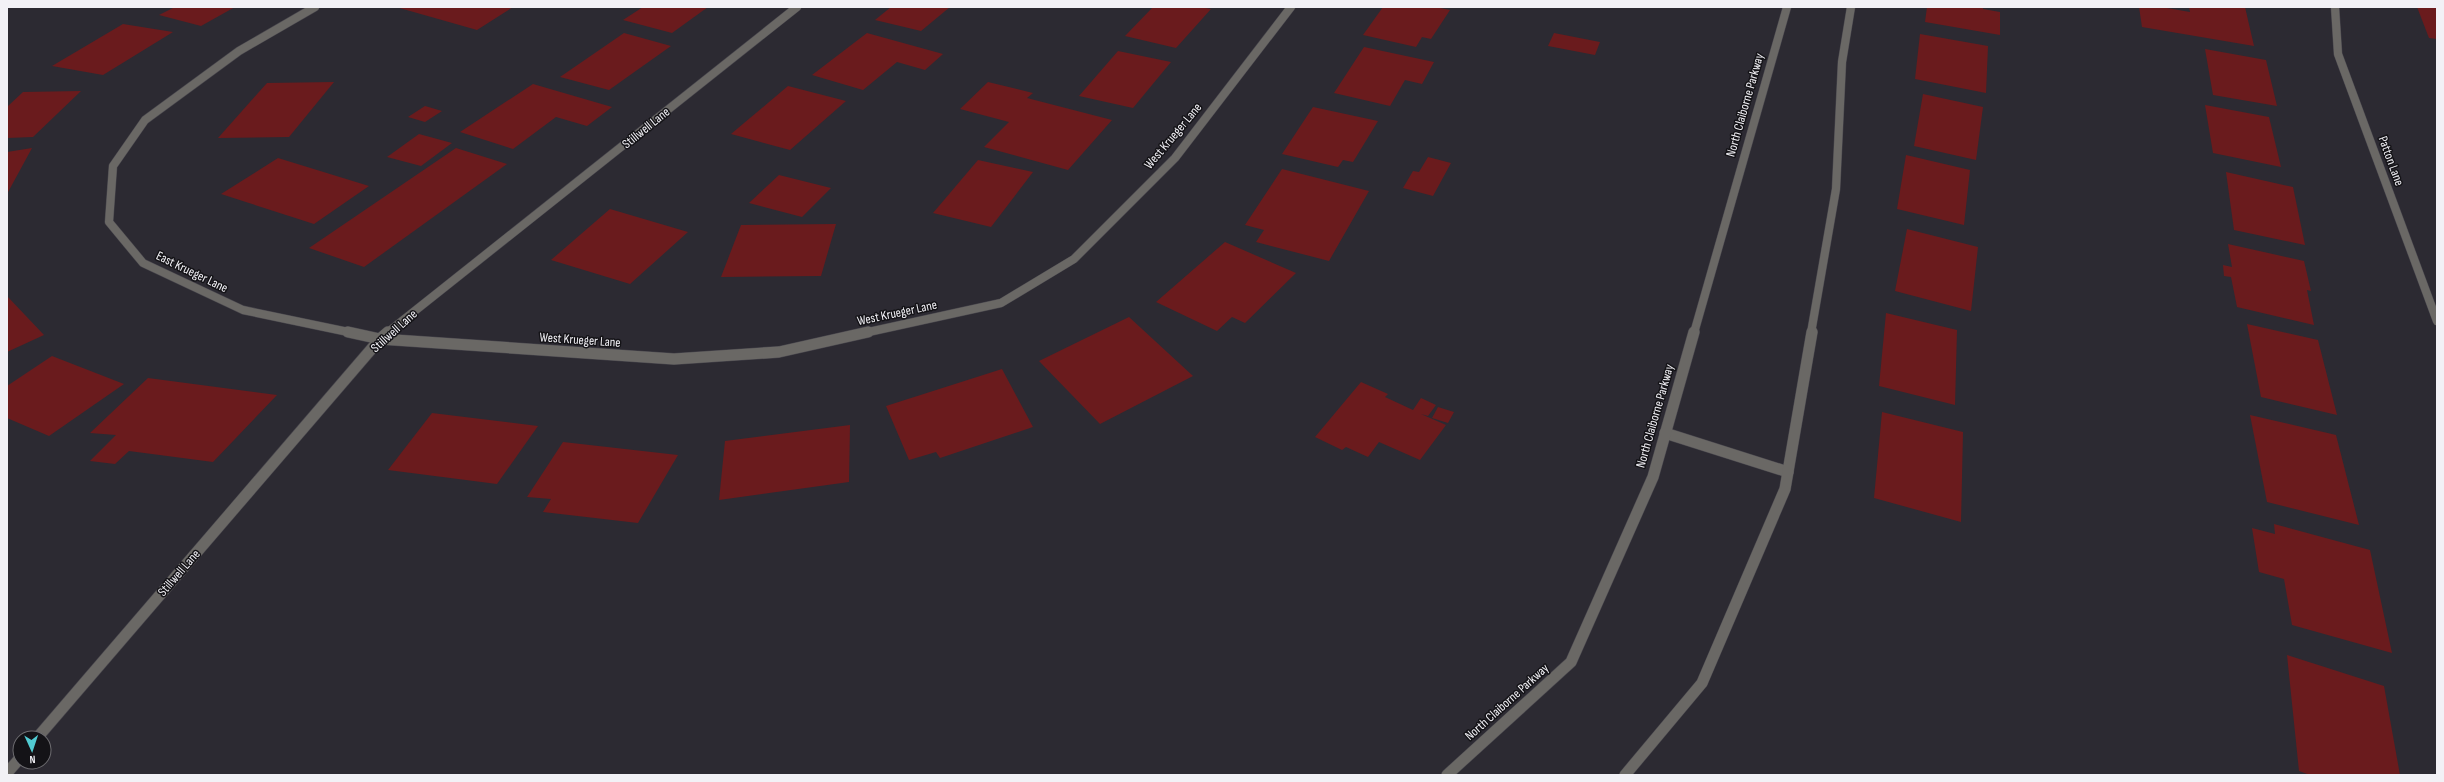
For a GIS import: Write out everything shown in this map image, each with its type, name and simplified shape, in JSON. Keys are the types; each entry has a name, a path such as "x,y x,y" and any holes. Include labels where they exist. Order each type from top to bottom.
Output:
{"street":[{"name":"East Krueger Lane","path":"315,7 239,51 145,120 113,166 109,222 143,263 243,310 380,339"},
{"name":"Stillwell Lane","path":"44,730 380,339 797,7"},
{"name":"West Krueger Lane","path":"380,339 674,359 779,352 1001,304 1074,259 1175,158 1292,7"},
{"name":"North Claiborne Parkway","path":"1447,775 1571,662 1653,477 1788,7"},
{"path":"1625,775 1702,683 1785,489 1836,189 1842,62 1851,7"},
{"name":"Patton Lane","path":"2335,7 2338,54 2437,321"},
{"path":"1665,433 1788,472"}],"building":[{"path":"175,7 235,7 201,26 159,15"},
{"path":"396,7 513,7 477,30"},
{"path":"643,7 708,7 672,33 623,20"},
{"path":"891,7 950,7 921,31 875,20"},
{"path":"1153,7 1200,7 1211,9 1176,48 1125,36"},
{"path":"1383,7 1435,7 1450,10 1431,39 1422,37 1416,47 1363,35"},
{"path":"1927,7 1983,7 1983,9 2000,12 2000,35 1925,22"},
{"path":"2139,7 2161,7 2190,12 2189,7 2245,7 2254,46 2142,27"},
{"path":"2417,7 2437,7 2437,39 2429,38"},
{"path":"123,24 173,32 103,75 52,66"},
{"path":"624,33 671,46 609,90 560,77"},
{"path":"867,33 943,54 925,70 897,62 863,90 812,75"},
{"path":"1554,33 1600,42 1595,55 1548,46"},
{"path":"1920,34 1988,46 1986,93 1915,79"},
{"path":"1364,47 1434,62 1422,84 1405,80 1390,106 1334,93"},
{"path":"2205,49 2266,60 2277,106 2213,95"},
{"path":"1118,51 1171,62 1133,108 1079,96"},
{"path":"334,82 289,137 218,138 267,83"},
{"path":"988,82 1033,93 1027,98 1112,120 1068,170 984,147 1009,122 960,109"},
{"path":"533,84 612,107 587,126 556,117 513,149 460,132"},
{"path":"788,86 846,101 790,150 731,134"},
{"path":"81,91 33,137 7,138 7,107 23,92"},
{"path":"1923,94 1983,107 1976,160 1914,146"},
{"path":"2205,105 2269,117 2281,167 2213,153"},
{"path":"425,106 442,111 425,122 408,117"},
{"path":"1313,107 1378,121 1353,162 1343,160 1338,167 1282,154"},
{"path":"419,134 452,143 421,166 387,157"},
{"path":"32,148 7,194 7,152"},
{"path":"456,148 507,164 364,267 309,248"},
{"path":"1906,155 1970,170 1964,225 1897,209"},
{"path":"1428,157 1451,163 1433,196 1403,188 1413,171 1419,172"},
{"path":"278,158 369,186 314,224 221,194"},
{"path":"978,160 1033,172 991,227 933,213"},
{"path":"1282,169 1369,191 1329,261 1256,242 1264,230 1245,225"},
{"path":"2226,172 2293,187 2305,245 2234,230"},
{"path":"779,175 831,188 802,217 749,203"},
{"path":"610,209 688,232 630,284 551,260"},
{"path":"836,224 821,276 721,277 741,225"},
{"path":"1907,229 1978,247 1971,311 1895,291"},
{"path":"1225,242 1296,273 1245,323 1232,317 1217,331 1156,302"},
{"path":"2228,244 2304,261 2311,291 2307,290 2314,325 2237,307 2231,277 2224,276 2223,265 2232,267"},
{"path":"7,296 44,335 7,352"},
{"path":"1886,313 1957,330 1955,405 1879,386"},
{"path":"1129,317 1193,376 1100,424 1039,361"},
{"path":"2247,324 2318,340 2337,415 2261,397"},
{"path":"52,356 124,384 49,436 7,418 7,386"},
{"path":"1002,369 1033,427 940,458 936,452 909,460 886,406"},
{"path":"148,378 277,395 213,462 129,451 115,464 90,461 116,435 90,433"},
{"path":"1361,382 1388,394 1385,397 1413,410 1421,398 1436,405 1428,416 1421,414 1446,425 1420,460 1379,442 1368,457 1346,447 1342,450 1315,437"},
{"path":"1438,407 1454,412 1448,423 1432,418"},
{"path":"1882,412 1963,432 1961,522 1874,498"},
{"path":"432,413 538,426 497,484 388,470"},
{"path":"2250,415 2336,435 2359,525 2267,502"},
{"path":"850,425 849,482 719,500 725,441"},
{"path":"563,442 678,455 638,523 543,512 551,499 527,497"},
{"path":"2274,524 2370,550 2392,653 2292,625 2284,579 2259,572 2252,528 2275,534"},
{"path":"2287,655 2384,686 2400,775 2310,775 2299,771"}]}
